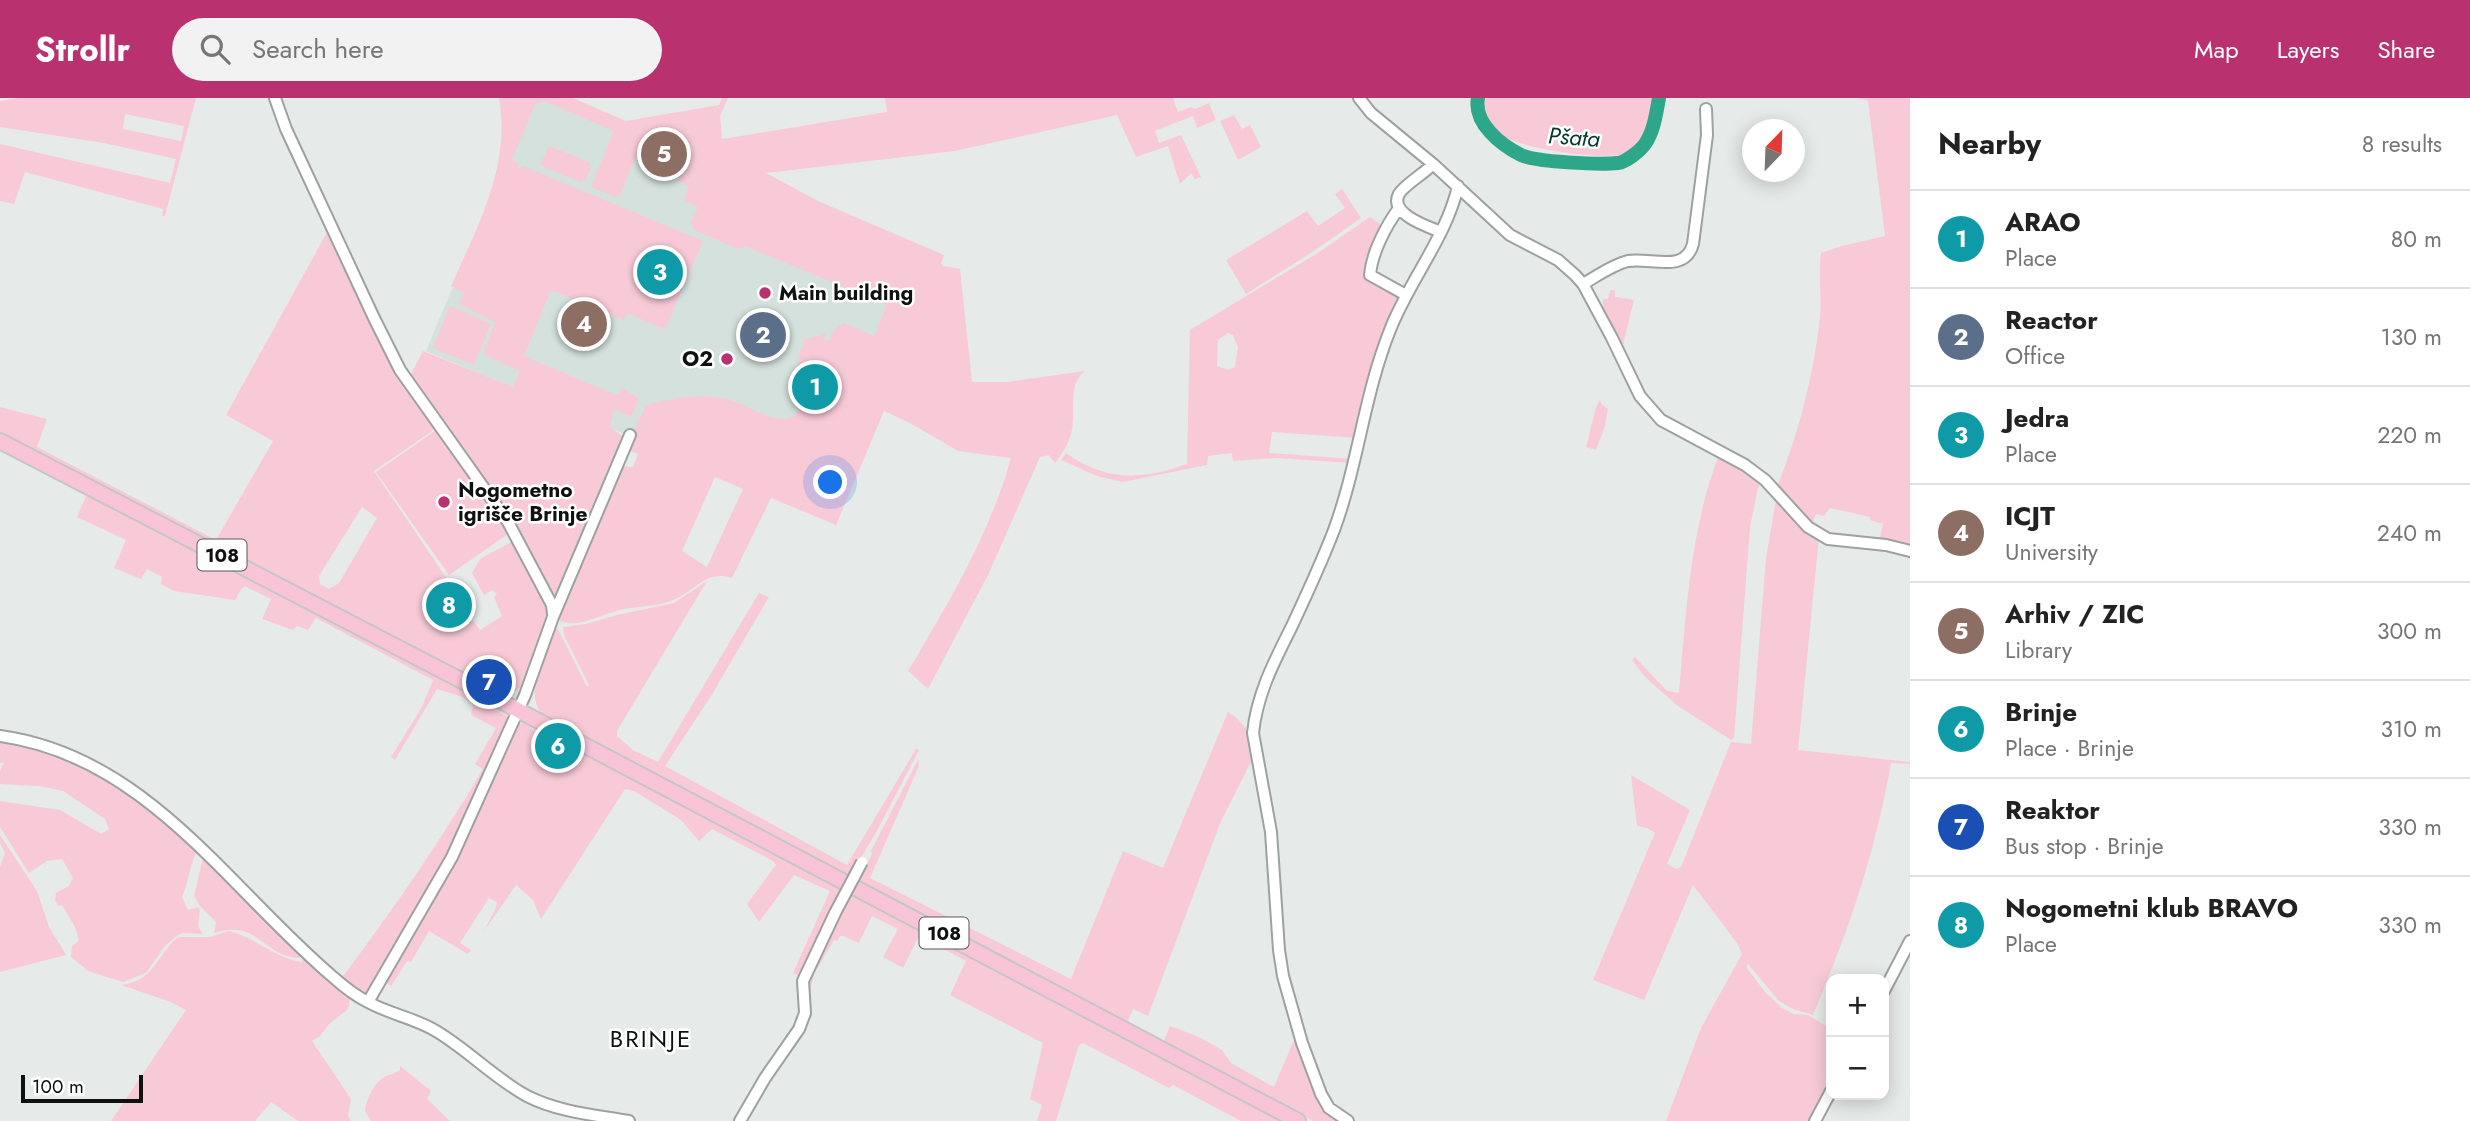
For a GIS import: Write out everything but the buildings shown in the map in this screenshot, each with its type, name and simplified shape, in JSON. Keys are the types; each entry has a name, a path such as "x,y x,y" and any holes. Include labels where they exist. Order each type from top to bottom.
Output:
{"main road":[{"name":"108","path":"0,441 518,710 1298,1121"}],"street":[{"path":"275,98 386,344 415,392 508,522 552,605 553,617"},
{"path":"1359,98 1371,113 1433,164 1510,235 1558,260 1583,284 1640,396 1661,420 1745,465 1765,480 1808,527 1828,539 1886,545 1910,551"},
{"path":"1583,284 1624,262 1676,261 1689,255 1693,244 1707,135 1706,109"},
{"path":"1406,295 1370,275 1378,249 1399,208 1397,196 1433,164"},
{"path":"1348,1121 1333,1112 1321,1094 1288,995 1279,950 1271,832 1254,733 1263,687 1320,566 1334,529 1354,467 1377,366 1390,330 1454,208 1458,186"},
{"path":"1399,208 1418,223 1441,232"},
{"path":"368,1002 452,857 518,710 553,617 630,435"},
{"path":"0,736 53,747 88,764 146,799 187,833 334,978 368,1002 437,1031 500,1079 528,1096 553,1107 629,1121"},
{"path":"740,1121 753,1096 799,1029 805,1013 803,981 862,862"},
{"path":"1889,981 1910,940"},
{"path":"1815,1121 1826,1100"}],"shaded area":[{"path":"18,98 196,98 165,216 162,216 163,209 25,172 14,204 0,201 0,144 170,183 176,159 104,143 0,127 0,101","holes":["125,114 184,126 181,141 123,129"]},
{"path":"499,98 573,98 626,121 719,105 722,98 728,98 720,116 722,139 887,112 885,98 1173,98 1178,112 1209,103 1216,120 1197,128 1193,116 1155,131 1159,143 1181,135 1201,177 1195,179 1191,173 1180,184 1168,146 1136,157 1117,115 955,151 766,173 818,201 944,255 941,264 960,269 972,382 1007,382 1085,371 1076,384 1073,426 1066,446 1055,463 1049,455 1040,457 989,573 928,689 908,671 980,541 1011,458 958,451 884,411 836,525 771,498 732,578 715,576 681,596 660,604 619,610 577,623 556,619 620,466 633,467 638,454 631,451 628,445 645,407 679,398 707,396 727,399 776,418 790,418 799,410 808,391 821,395 827,380 819,377 822,369 807,364 795,403 800,352 805,339 826,334 824,339 829,341 834,330 844,323 874,336 887,305 745,246 738,249 694,230 691,223 698,207 684,201 688,186 678,181 689,152 645,134 620,195 616,197 593,188 592,184 614,131 544,101 535,104 512,160 519,163 517,168 521,169 523,166 703,241 665,329 627,313 624,320 551,290 524,356 614,394 618,395 622,388 639,399 631,417 614,409 610,427 625,438 560,592 553,595 548,592 409,378 423,351 513,387 520,371 483,354 495,322 459,304 464,293 451,286 490,195 500,148","holes":["715,477 743,489 707,567 682,551"]},
{"path":"532,98 563,98 943,255 834,522 426,351"},
{"path":"1478,98 1655,98 1655,114 1648,138 1637,149 1630,153 1599,156 1535,147 1500,135 1487,125"},
{"path":"1858,98 1910,98 1910,548 1879,542 1883,524 1870,520 1870,517 1830,508 1824,516 1816,514 1812,524 1777,487 1798,425 1813,362 1820,319 1821,253 1885,236 1868,101"},
{"path":"1234,115 1242,129 1250,125 1261,147 1238,160 1220,121"},
{"path":"549,146 589,162 591,167 586,180 580,182 540,165"},
{"path":"1342,189 1361,218 1246,294 1226,260 1307,211 1318,226 1345,208 1335,194"},
{"path":"1370,217 1383,226 1366,275 1402,297 1358,438 1272,432 1269,453 1353,459 1352,463 1277,458 1233,461 1232,453 1208,456 1207,465 1123,482 1100,477 1061,460 1066,453 1095,469 1125,475 1155,473 1187,464 1190,330 1316,254","holes":["1228,333 1233,335 1238,347 1235,367 1228,370 1217,366 1218,340"]},
{"path":"330,227 438,427 374,471 447,579 430,591 446,624 469,615 480,630 502,616 494,597 497,594 492,590 484,595 472,573 480,559 513,541 547,605 549,613 521,687 512,693 448,667 0,434 0,407 47,419 37,447 216,540 273,441 226,415","holes":["362,507 377,518 339,583 329,589 320,584 319,576"]},
{"path":"1610,290 1615,290 1615,297 1634,300 1621,353 1599,310 1603,306 1603,299 1608,299"},
{"path":"450,306 491,324 474,365 433,348"},
{"path":"1600,400 1608,409 1596,450 1586,447"},
{"name":"Nogometno igrišče Brinje","path":"439,428 511,532 449,575 376,472"},
{"path":"1720,452 1762,480 1750,527 1734,738 1731,740 1678,706 1646,678 1632,660 1635,657 1667,691 1679,693 1687,602 1696,541 1702,510"},
{"path":"88,492 408,659 507,716 507,723 449,855 366,995 341,979 415,876 467,796 483,769 475,764 496,728 471,715 473,703 437,689 395,760 391,757 422,707 433,680 316,618 308,630 297,626 293,630 262,619 271,599 246,587 243,587 235,600 174,591 161,584 162,577 147,569 141,579 114,568 126,540 77,517"},
{"path":"1777,494 1819,537 1798,750 1910,764 1891,763 1869,860 1838,953 1830,974 1826,974 1826,983 1813,1015 1779,1001 1748,964 1746,967 1765,992 1782,1008 1794,1014 1808,1015 1826,1026 1826,1094 1812,1121 1666,1121 1701,1028 1742,954 1737,943 1693,885 1644,1000 1593,980 1655,833 1637,826 1631,775 1690,810 1667,864 1676,869 1681,867 1731,742 1751,744 1766,558"},
{"path":"707,581 617,731 617,736 633,750 658,762 759,593 769,597 711,696 665,766 847,865 916,749 919,750 877,831 849,877 542,715 537,705 537,671 553,627 558,629 587,687 589,685 564,635 563,627 674,603"},
{"path":"1228,712 1237,718 1251,735 1255,754 1221,821 1148,1016 1133,1009 1127,1024 858,881 918,760 919,766 870,878 1071,979 1123,851 1163,868"},
{"path":"524,723 559,748 582,751 843,888 801,977 793,973 830,891 794,875 759,922 747,904 776,865 773,861 712,829 699,841 681,820 634,791 625,789 541,919 533,900 516,885 484,931 497,902 489,898 460,943 471,950 468,954 429,931 411,962 407,961 391,986 384,981 506,742 519,724"},
{"path":"0,740 60,754 119,786 165,820 197,852 182,897 188,910 198,907 200,910 198,926 203,934 178,935 165,946 146,973 123,982 88,971 71,957 72,946 79,941 75,927 62,905 58,906 55,900 56,893 69,886 73,878 62,859 47,861 29,873 0,827 0,801 60,810 101,834 109,829 105,819 63,791 40,786 0,784 0,771 4,763 0,763"},
{"path":"0,835 37,891 49,927 66,955 0,972 0,867 5,853 0,843"},
{"path":"203,858 303,953 299,958 287,956 251,934 241,931 214,933 216,922 194,896"},
{"path":"852,893 1290,1121 1241,1121 1173,1085 1169,1088 1083,1043 1079,1045 1056,1121 1037,1121 1042,1105 1030,1099 1043,1043 950,995 966,961 927,940 918,938 903,968 883,957 898,929 872,916 859,943 843,936 837,941 834,940 814,974 807,1003 805,986"},
{"path":"229,931 291,960 301,962 306,957 350,996 346,1011 312,1041 351,1099 348,1115 351,1121 298,1121 271,1102 255,1121 111,1121 186,1010 121,985 132,983 148,973 178,937 210,937"},
{"path":"1170,1026 1199,1037 1222,1050 1231,1063 1274,1087 1297,1033 1313,1080 1343,1121 1313,1121 1163,1043"},
{"path":"400,1066 431,1091 427,1099 450,1121 371,1121 365,1111 371,1092 380,1080 400,1070"}],"waterway":[{"name":"Pšata","path":"1478,98 1480,116 1490,132 1521,155 1597,164 1621,162 1643,147 1653,128 1659,98"}],"place":[{"name":"Arhiv / ZIC","path":"664,154"},
{"name":"Jedra","path":"660,272"},
{"name":"Main building","path":"765,293"},
{"name":"ICJT","path":"584,324"},
{"name":"Reactor","path":"763,335"},
{"name":"O2","path":"727,359"},
{"name":"ARAO","path":"815,387"},
{"name":"Nogometno igrišče Brinje","path":"444,502"},
{"name":"Nogometni klub BRAVO","path":"449,605"},
{"name":"Reaktor","path":"489,682"},
{"name":"Brinje","path":"558,746"}],"district":[{"name":"BRINJE","path":"651,1039"}]}
